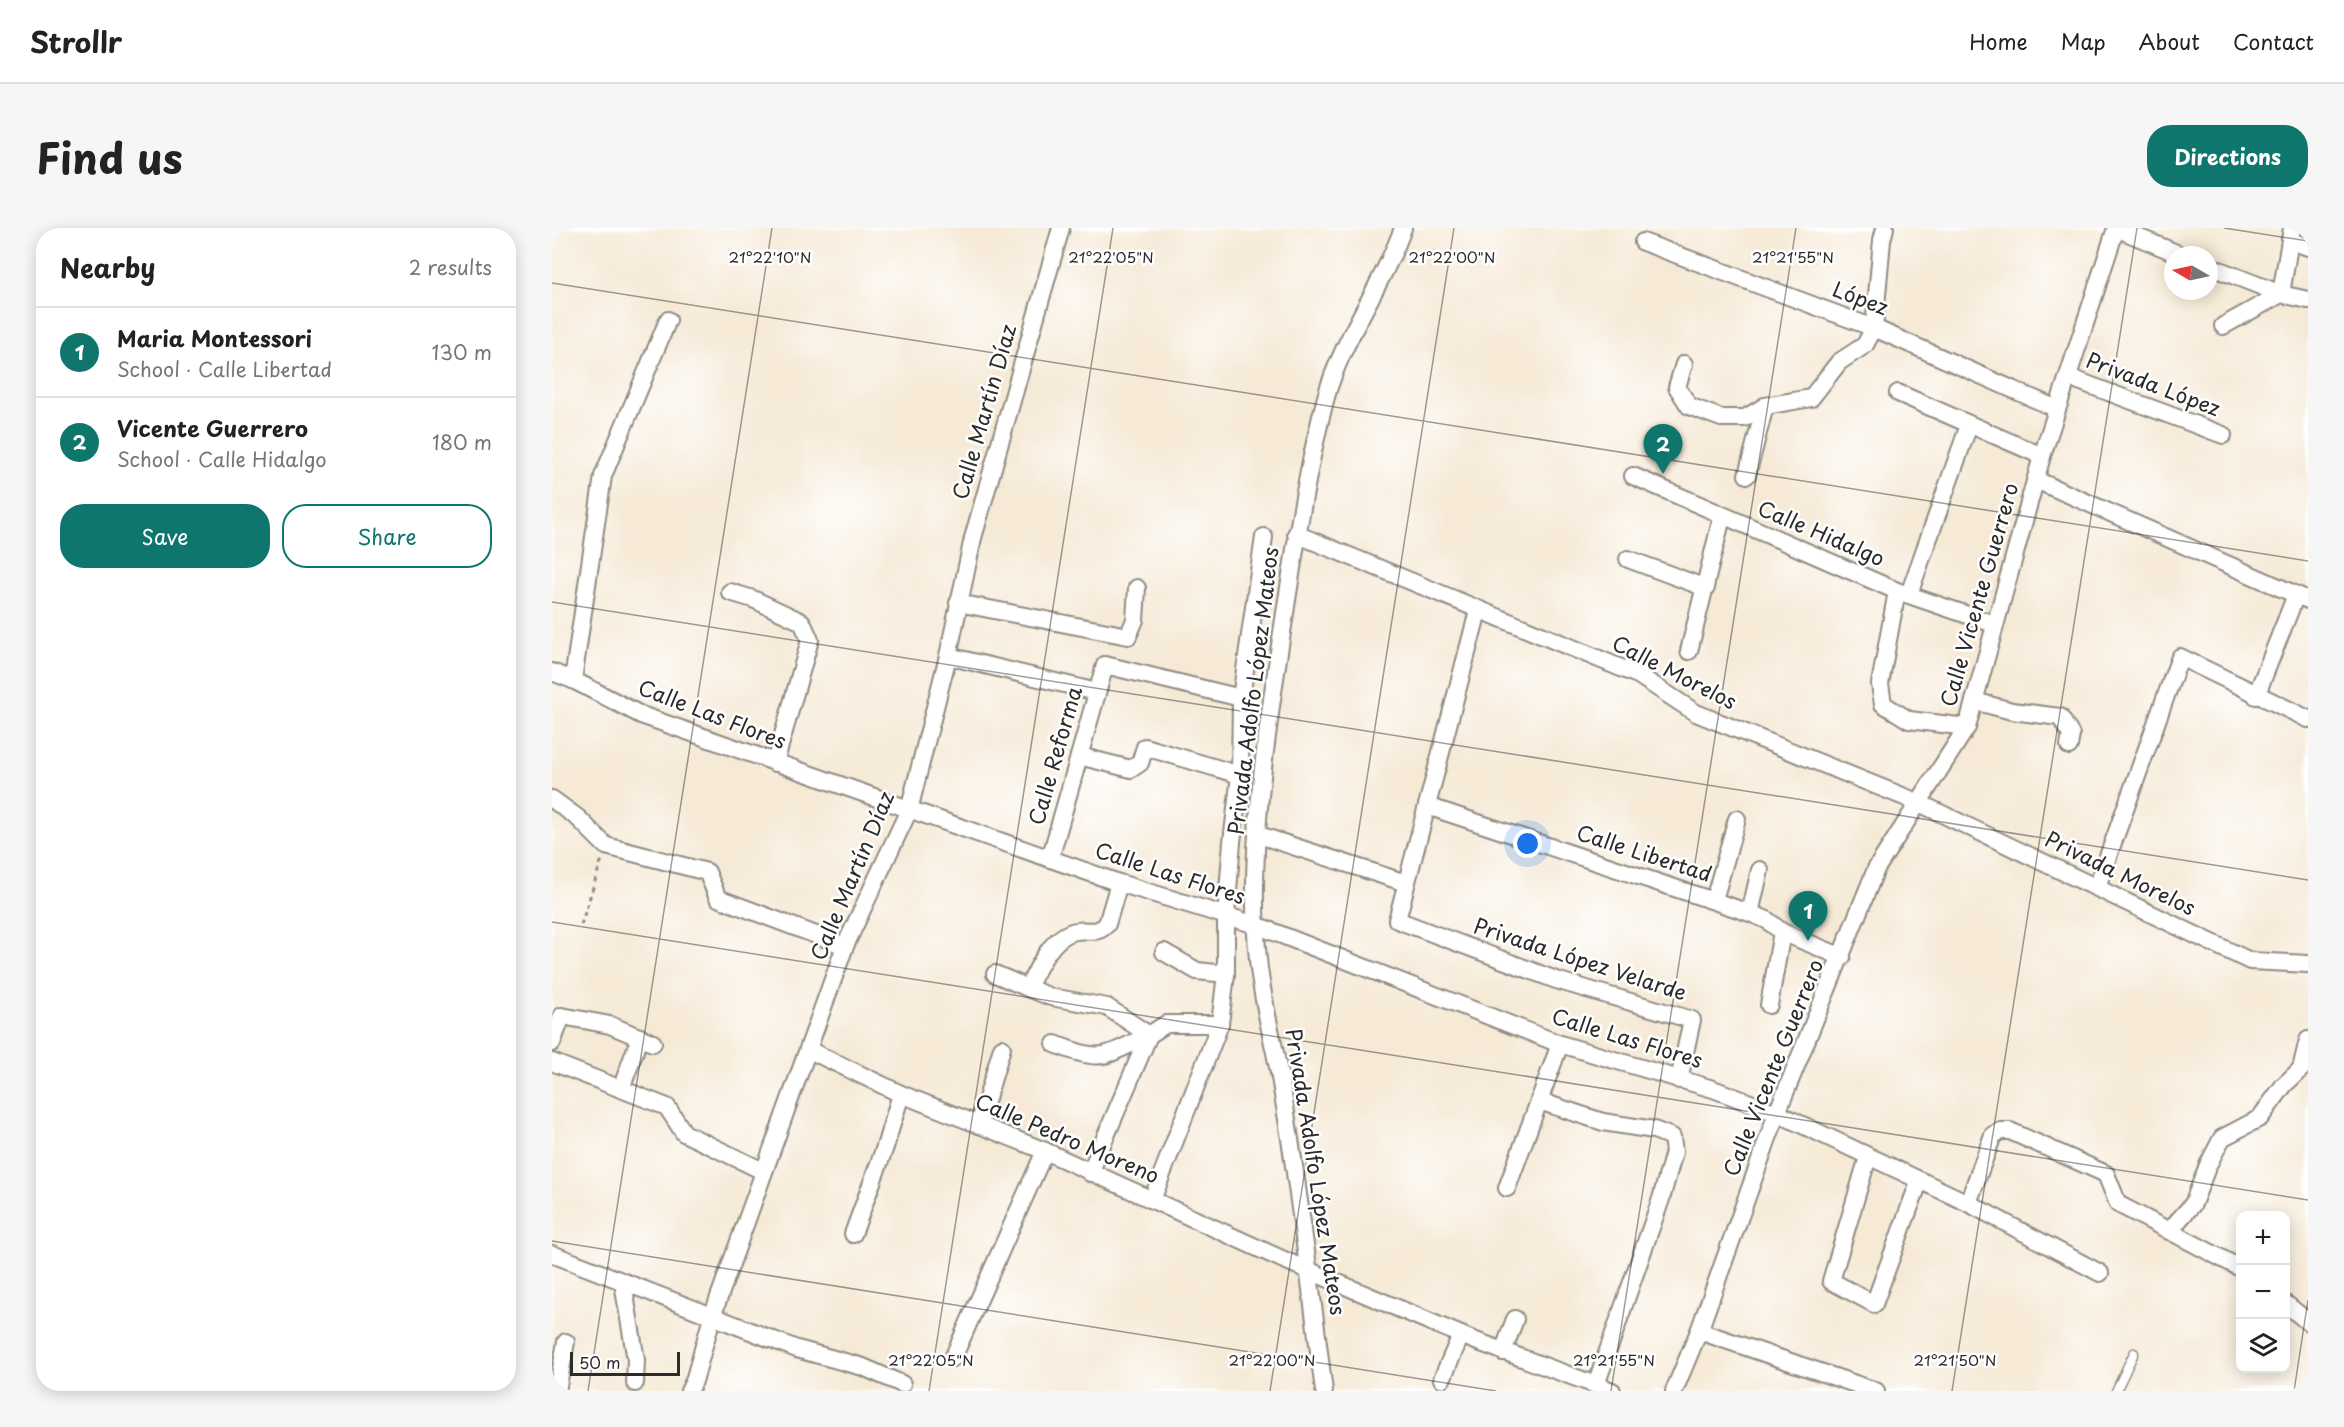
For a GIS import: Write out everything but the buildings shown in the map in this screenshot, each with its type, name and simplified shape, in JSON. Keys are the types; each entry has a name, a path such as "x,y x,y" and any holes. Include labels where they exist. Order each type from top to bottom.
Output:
{"street":[{"name":"Calle Martín Díaz","path":"688,1391 694,1381 713,1314 763,1171 845,946 909,810 948,656 973,538 1060,228"},
{"name":"Privada Adolfo López Mateos","path":"1324,1391 1282,1090 1252,924 1270,712 1296,534 1327,394 1363,312 1394,252 1403,228"},
{"path":"1684,364 1677,387 1689,406 1721,418 1745,418 1765,406 1810,398 1839,362 1864,345 1874,328 1885,228"},
{"path":"2116,228 2164,248"},
{"name":"Calle Vicente Guerrero","path":"1674,1391 1699,1331 1777,1113 1876,869 1967,726 2042,456 2116,228"},
{"path":"2281,294 2291,235 2308,247"},
{"name":"López","path":"1643,242 1874,328 2057,409"},
{"path":"2218,270 2281,294 2308,300"},
{"path":"2223,326 2281,294"},
{"path":"573,680 603,476 668,320"},
{"name":"Privada López","path":"2068,377 2223,435"},
{"path":"1898,393 2042,456"},
{"path":"1747,475 1765,406"},
{"path":"1967,726 1909,720 1883,704 1880,684 1903,593 1969,425"},
{"name":"Calle Hidalgo","path":"1633,476 1722,517 1903,593 1994,624"},
{"path":"2036,480 2302,597 2256,696"},
{"path":"1689,651 1722,517"},
{"name":"Calle Morelos","path":"1296,534 1478,611 1638,675 1696,713 1917,802"},
{"path":"1152,1200 1220,1024 1226,974 1228,916 1240,775 1241,698 1264,537"},
{"path":"1629,560 1706,588"},
{"path":"958,603 1128,636 1135,620 1137,588"},
{"path":"730,592 753,599 802,622 810,640 775,763"},
{"path":"1259,835 1406,882 1478,611"},
{"path":"948,656 1097,692"},
{"path":"2097,887 2180,657 2256,696 2308,719"},
{"name":"Calle Reforma","path":"1050,859 1105,665 1241,698"},
{"name":"Calle Las Flores","path":"552,672 573,680 641,715 1119,883 1252,924 1560,1044 1777,1113 1919,1182 1968,1203 2100,1273"},
{"path":"1974,701 2012,711 2060,717 2071,735 2069,746"},
{"path":"1079,756 1131,769 1140,763 1145,747 1240,775"},
{"path":"552,799 578,818 606,846 707,872 718,898 845,946"},
{"name":"Privada Morelos","path":"1917,802 2250,961 2308,964"},
{"name":"Calle Libertad","path":"1427,806 1750,913 1767,920 1782,932 1842,957"},
{"path":"1714,900 1737,819"},
{"path":"1750,913 1760,870"},
{"name":"Privada López Velarde","path":"1406,882 1397,920 1556,980 1692,1020 1679,1080"},
{"path":"1028,988 1042,959 1060,941 1075,931 1092,932 1102,929 1107,924 1119,883"},
{"path":"1769,1005 1782,932"},
{"path":"1164,952 1197,971 1226,974"},
{"path":"995,974 1051,997 1107,1007 1149,1035"},
{"path":"552,1043 562,1016 610,1025 646,1040 621,1089"},
{"path":"1055,1044 1083,1055 1100,1058 1149,1035 1166,1024 1220,1024"},
{"path":"1090,1173 1149,1035"},
{"path":"2169,1231 2193,1204 2208,1165 2222,1138 2260,1118 2284,1085 2304,1070 2308,1040"},
{"path":"1507,1188 1560,1044"},
{"path":"979,1125 1002,1048"},
{"name":"Calle Pedro Moreno","path":"809,1050 901,1094 1046,1151 1284,1260 1307,1267 1461,1335 1596,1387"},
{"path":"552,1062 667,1107 684,1133 763,1171"},
{"path":"853,1234 885,1147 901,1094"},
{"path":"1539,1101 1603,1122 1654,1130 1672,1137 1674,1152 1661,1199 1596,1387"},
{"path":"1968,1203 1993,1135 2001,1131 2010,1131 2106,1174 2118,1204 2236,1265"},
{"path":"953,1358 1046,1151"},
{"path":"1868,1157 1831,1281 1874,1304 1919,1182"},
{"path":"552,1254 623,1283 713,1314 797,1349 863,1367 902,1384"},
{"path":"623,1283 636,1360 634,1387 650,1391"},
{"path":"2290,1307 2308,1322"},
{"path":"1503,1352 1515,1319"},
{"path":"1699,1331 1876,1391"},
{"path":"1442,1379 1461,1335"},
{"path":"557,1391 567,1342"}],"lane":[{"path":"2116,1391 2134,1353"}],"path":[{"path":"581,925 606,846"}],"place":[{"name":"Vicente Guerrero","path":"1663,474"},
{"name":"Maria Montessori","path":"1808,941"}]}
